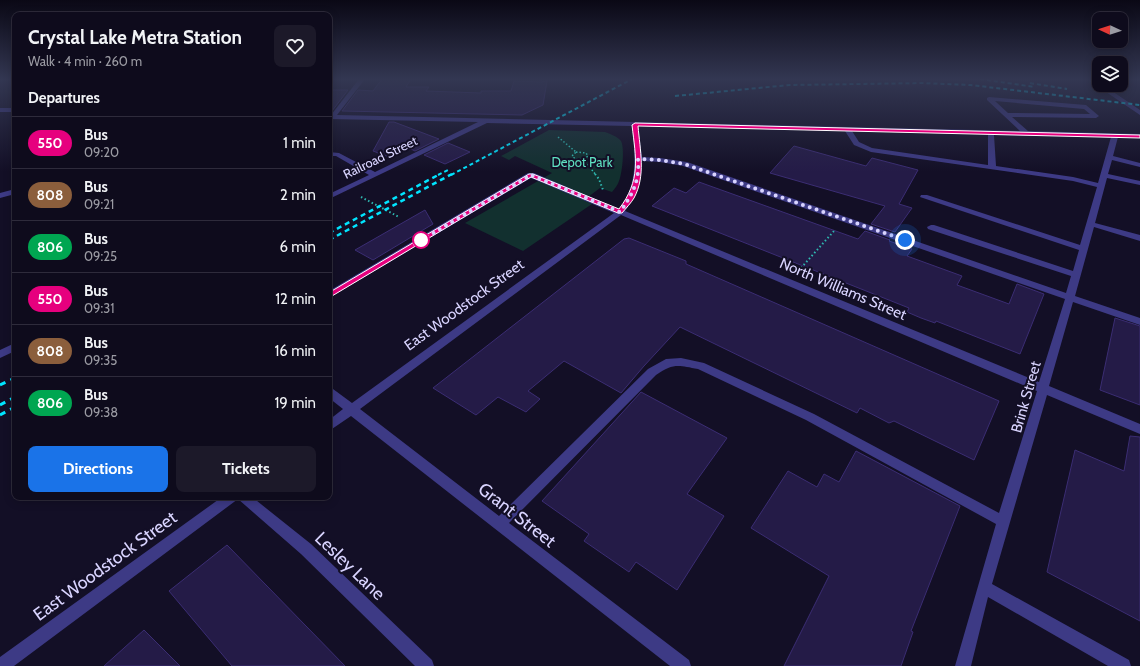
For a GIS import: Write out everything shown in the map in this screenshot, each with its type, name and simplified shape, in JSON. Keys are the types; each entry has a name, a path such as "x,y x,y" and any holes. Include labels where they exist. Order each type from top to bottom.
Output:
{"street":[{"path":"1001,110 1027,134"},
{"path":"1006,115 1096,116 1089,110"},
{"path":"332,118 1140,136"},
{"name":"Railroad Street","path":"332,196 486,121"},
{"path":"620,212 631,197 637,183 638,159 635,125"},
{"path":"848,130 854,142 860,147 871,150 1073,179 1101,186"},
{"path":"991,133 992,167"},
{"name":"Brink Street","path":"963,666 984,587 1044,390 1115,136"},
{"path":"332,154 337,154 375,175"},
{"path":"1109,157 1140,165"},
{"path":"638,159 660,160 684,164 1140,322"},
{"name":"North Williams Street","path":"332,293 531,175 1140,429"},
{"path":"1104,175 1140,183"},
{"path":"0,196 12,192"},
{"path":"924,197 1084,249"},
{"name":"East Woodstock Street","path":"332,424 620,212"},
{"path":"1090,224 1140,238"},
{"path":"931,227 1076,275"},
{"path":"0,354 12,348"},
{"path":"499,524 652,372 666,363 681,362 700,366 810,417 1004,522"},
{"name":"Grant Street","path":"332,394 683,666"},
{"name":"East Woodstock Street","path":"1,666 228,500"},
{"name":"Lesley Lane","path":"247,500 306,549 426,666"},
{"path":"984,587 1117,664"}],"path":[{"path":"576,152 586,153 588,156 583,159 576,159 572,155 576,152"},
{"path":"583,159 599,179 604,192"},
{"path":"361,197 399,217"},
{"path":"802,268 845,219"}],"green space":[{"name":"Depot Park","path":"549,130 605,132 619,139 623,149 622,167 619,182 612,192 600,188 584,200 592,204 523,251 465,223 552,173 515,156 509,160 501,156"}],"building":[{"path":"343,110 532,110 522,115"},
{"path":"389,122 394,122 439,139 415,151 409,148 389,157 373,151"},
{"path":"448,143 470,152 445,164 424,155"},
{"path":"794,146 866,166 872,158 918,170 899,204 912,208 895,232 871,224 885,206 770,173"},
{"path":"699,182 858,239 865,231 890,240 889,241 912,249 907,256 962,276 957,285 1009,304 1017,284 1044,294 1020,354 936,321 935,323 921,318 907,312 909,308 652,206 674,188 686,193"},
{"path":"425,210 433,224 373,260 355,250"},
{"path":"629,238 686,261 686,264 999,401 974,460 894,421 889,423 860,408 857,413 680,327 621,393 564,361 528,391 540,399 526,412 498,397 476,415 433,388 624,239"},
{"path":"1115,318 1140,326 1140,405 1100,390"},
{"path":"641,392 727,438 687,494 724,516 677,590 636,562 629,572 584,541 589,534 542,501"},
{"path":"1130,436 1140,437 1140,621 1047,572 1075,450 1124,471"},
{"path":"856,451 960,506 911,631 913,632 901,666 784,666 829,576 751,528 788,471 817,487 824,474 839,482"},
{"path":"227,545 345,666 232,666 169,591"},
{"path":"144,630 180,666 104,666"}],"railway":[{"path":"451,175 573,110"},
{"path":"440,174 448,170"},
{"path":"332,231 440,174"},
{"path":"332,238 452,174"},
{"path":"0,385 12,379"},
{"path":"0,405 12,399"},
{"path":"0,415 12,409"}],"bus line":[{"name":"550","path":"332,293 531,175 620,212 631,197 637,183 639,165 635,125 1140,136"}],"route":[{"path":"421,240 415,244 531,175 620,212 631,197 637,183 639,165 638,159 660,160 684,164 905,240"}]}
